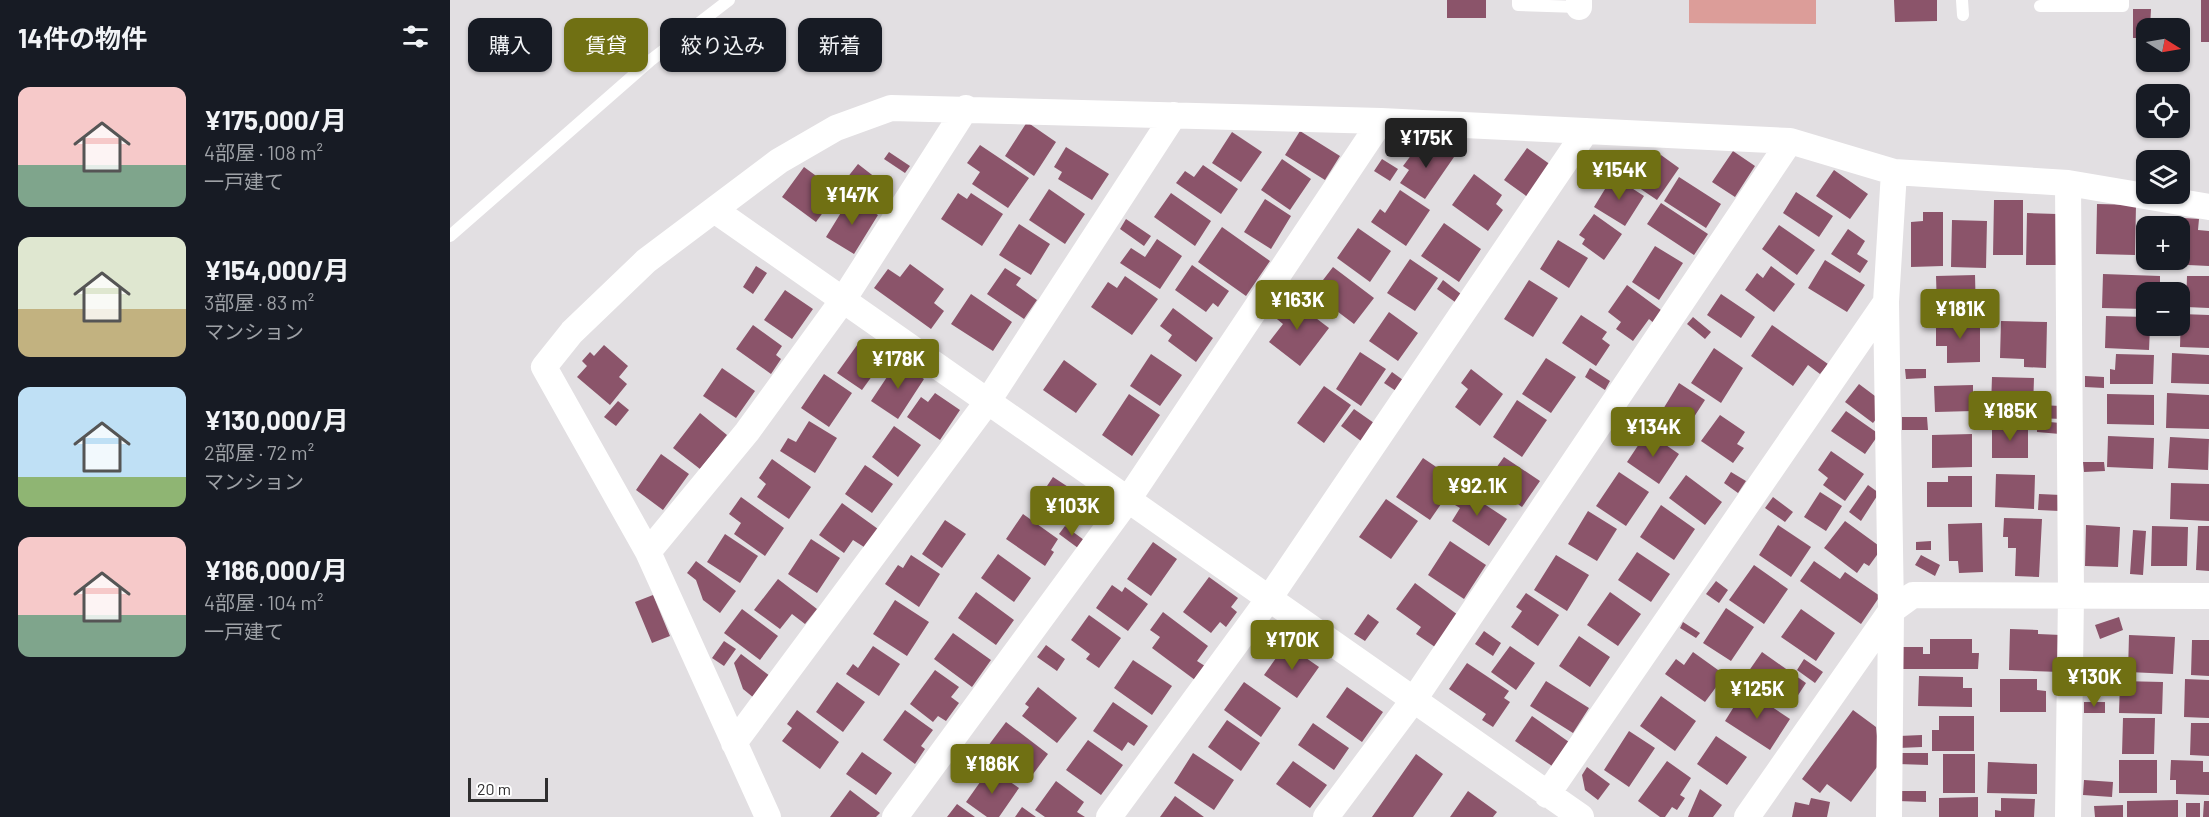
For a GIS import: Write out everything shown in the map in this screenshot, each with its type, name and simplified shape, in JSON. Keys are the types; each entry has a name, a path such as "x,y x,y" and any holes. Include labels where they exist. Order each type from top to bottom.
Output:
{"street":[{"path":"768,817 648,552 544,368 572,332 646,261 716,211 779,161 836,128 891,108 966,108 1382,121 1790,141 1894,172 2068,183 2209,207"},
{"path":"648,552 747,432 843,300 966,108"},
{"path":"734,743 988,401 1173,115"},
{"path":"895,817 1127,501 1382,121"},
{"path":"1109,817 1268,600 1586,131"},
{"path":"1326,817 1415,698 1790,141"},
{"path":"1889,817 1891,611 1886,302 1894,172"},
{"path":"2068,183 2071,596 2068,817"},
{"path":"716,211 1268,600 1415,698 1547,795 1581,817"},
{"path":"1547,795 1886,302"},
{"path":"1747,817 1891,611 1913,595 2209,596"}],"lane":[{"path":"450,236 651,60 729,0"},
{"path":"1518,0 1518,5 1579,4"},
{"path":"1962,0 1963,15"},
{"path":"2040,6 2122,6 2122,0"}],"shaded area":[{"path":"1689,0 1816,0 1816,24 1689,23"}],"building":[{"path":"1447,0 1486,0 1486,18 1447,18"},
{"path":"1894,0 1937,0 1937,21 1895,22"},
{"path":"2201,0 2209,0 2209,42 2201,42"},
{"path":"2133,9 2151,9 2151,18 2136,18 2136,38 2133,38"},
{"path":"1027,122 1056,142 1034,176 1005,156"},
{"path":"1300,131 1340,156 1325,180 1285,155"},
{"path":"1232,132 1262,152 1241,182 1212,163"},
{"path":"1428,139 1454,157 1425,199 1400,183 1409,170 1403,166 1412,154 1416,157"},
{"path":"980,145 1029,178 1008,208 972,184 980,172 967,163"},
{"path":"1066,147 1109,174 1092,200 1058,179 1062,172 1054,167"},
{"path":"1527,148 1551,165 1529,198 1504,180"},
{"path":"1602,150 1621,163 1615,172 1596,160"},
{"path":"1636,151 1655,163 1661,155 1679,168 1657,200 1620,175"},
{"path":"1733,151 1755,166 1735,197 1712,182"},
{"path":"889,152 910,166 905,173 884,159"},
{"path":"1282,159 1311,179 1290,210 1261,190"},
{"path":"1382,159 1398,169 1390,181 1374,171"},
{"path":"858,164 885,185 871,204 843,183"},
{"path":"1203,165 1238,189 1221,214 1176,183 1185,171 1194,177"},
{"path":"804,167 838,192 816,222 782,197"},
{"path":"1834,170 1868,194 1850,219 1816,196"},
{"path":"1474,174 1502,195 1496,204 1503,210 1488,231 1452,205"},
{"path":"1613,176 1644,196 1625,226 1594,207"},
{"path":"1679,177 1721,204 1706,228 1664,201"},
{"path":"1049,189 1085,214 1065,244 1029,220"},
{"path":"1400,190 1430,210 1406,246 1371,222 1380,209 1385,213"},
{"path":"1796,192 1833,216 1819,237 1783,213"},
{"path":"958,193 967,199 971,193 1003,214 982,246 941,219"},
{"path":"1171,193 1211,221 1195,246 1154,217"},
{"path":"850,198 878,215 854,254 826,237"},
{"path":"1265,199 1291,216 1271,249 1244,232"},
{"path":"1994,200 2023,200 2023,255 1993,255"},
{"path":"1661,203 1708,234 1694,255 1647,224"},
{"path":"2097,204 2136,205 2135,255 2096,254"},
{"path":"1923,212 1943,212 1943,266 1911,267 1911,222 1923,221"},
{"path":"2027,213 2057,214 2056,265 2026,265"},
{"path":"1594,214 1622,234 1604,260 1582,244 1585,239 1579,235"},
{"path":"2190,218 2199,219 2198,230 2209,231 2209,266 2190,265"},
{"path":"1126,219 1151,236 1144,246 1120,229"},
{"path":"1952,220 1987,221 1986,268 1951,267"},
{"path":"1444,223 1481,249 1459,282 1421,256"},
{"path":"1019,224 1050,244 1031,275 999,255"},
{"path":"1779,225 1815,250 1797,275 1762,249"},
{"path":"1222,227 1270,261 1246,296 1198,262"},
{"path":"1358,228 1391,251 1370,282 1337,258"},
{"path":"1848,229 1865,241 1857,254 1868,261 1860,273 1831,254"},
{"path":"1157,239 1182,256 1160,289 1120,263 1131,248 1145,257"},
{"path":"1558,240 1588,258 1569,288 1540,269"},
{"path":"1655,246 1683,263 1659,300 1632,282"},
{"path":"1410,259 1438,278 1415,311 1387,293"},
{"path":"1825,260 1865,285 1847,312 1808,288"},
{"path":"910,264 944,289 934,303 944,311 931,329 874,288 888,269 900,277"},
{"path":"1192,265 1229,291 1218,307 1213,303 1206,312 1175,290"},
{"path":"756,266 767,273 753,294 743,287"},
{"path":"1771,266 1795,284 1774,312 1745,290 1757,273 1763,278"},
{"path":"1333,267 1374,298 1354,324 1313,293"},
{"path":"1005,268 1021,278 1016,285 1037,300 1024,319 987,294"},
{"path":"2103,274 2160,276 2160,282 2136,282 2136,309 2102,308"},
{"path":"1975,275 1976,315 1956,315 1956,308 1937,309 1936,276"},
{"path":"1125,276 1158,299 1132,335 1091,307 1108,282 1117,288"},
{"path":"2187,276 2209,276 2209,308 2190,307 2190,282 2187,282"},
{"path":"1443,280 1461,294 1455,302 1437,289"},
{"path":"1529,280 1558,298 1533,337 1504,319"},
{"path":"1627,285 1665,313 1656,325 1649,319 1633,341 1616,329 1621,322 1608,312"},
{"path":"785,290 813,309 792,339 764,320"},
{"path":"971,294 1012,322 993,351 951,324"},
{"path":"1721,294 1755,317 1741,338 1707,315"},
{"path":"1287,296 1329,328 1300,366 1269,342 1283,324 1272,315"},
{"path":"1173,308 1213,338 1196,362 1168,341 1172,335 1160,326"},
{"path":"1389,312 1418,333 1398,361 1369,341"},
{"path":"2190,314 2209,315 2209,348 2180,347 2180,336 2190,336"},
{"path":"1581,315 1607,332 1602,339 1610,345 1596,366 1562,343"},
{"path":"2106,316 2136,317 2136,336 2150,336 2149,350 2105,348"},
{"path":"1693,317 1711,332 1705,339 1687,324"},
{"path":"1980,319 1980,362 1947,363 1947,346 1936,346 1936,320"},
{"path":"2001,321 2047,322 2046,368 2024,367 2024,359 2000,358"},
{"path":"753,325 782,346 776,355 781,359 771,374 736,349"},
{"path":"1772,325 1828,364 1820,374 1808,365 1793,386 1751,356"},
{"path":"860,341 885,358 862,390 837,373"},
{"path":"604,345 628,366 619,377 627,384 610,405 577,377 587,366 582,361 590,352 594,356"},
{"path":"1714,348 1743,368 1721,403 1691,383"},
{"path":"1360,352 1386,369 1361,406 1336,389"},
{"path":"2172,353 2209,355 2209,384 2171,383"},
{"path":"1151,354 1182,375 1160,406 1130,386"},
{"path":"2116,354 2154,355 2153,384 2110,384 2110,369 2115,370"},
{"path":"1546,358 1576,377 1551,413 1522,394"},
{"path":"1064,360 1097,384 1076,413 1043,390"},
{"path":"897,362 924,379 898,419 871,401"},
{"path":"722,368 755,391 736,418 703,396"},
{"path":"1590,368 1610,381 1605,390 1585,377"},
{"path":"1471,369 1503,394 1480,426 1455,407 1468,389 1461,383"},
{"path":"1905,369 1926,369 1926,378 1906,379"},
{"path":"1392,372 1403,380 1396,391 1384,383"},
{"path":"824,374 852,393 829,427 801,408"},
{"path":"2085,376 2104,377 2104,388 2085,387"},
{"path":"1992,377 2034,378 2033,408 1991,406"},
{"path":"1679,383 1705,400 1679,440 1654,424"},
{"path":"1859,384 1887,405 1873,423 1845,402"},
{"path":"1973,385 1973,411 1935,412 1934,386"},
{"path":"1324,386 1351,405 1324,443 1297,423"},
{"path":"935,393 960,410 940,440 907,417 921,397 928,402"},
{"path":"2167,393 2209,395 2209,429 2166,428"},
{"path":"1129,394 1160,415 1132,456 1102,435"},
{"path":"2107,394 2154,395 2154,425 2107,424"},
{"path":"1517,400 1547,420 1522,457 1493,437"},
{"path":"618,401 629,410 616,426 604,417"},
{"path":"2036,405 2063,406 2062,419 2036,418"},
{"path":"1354,409 1374,423 1361,441 1341,426"},
{"path":"1846,411 1879,434 1865,454 1831,431"},
{"path":"700,413 727,435 700,469 673,448"},
{"path":"1720,415 1745,432 1737,444 1744,448 1733,463 1701,441"},
{"path":"1902,417 1927,417 1928,430 1902,430"},
{"path":"809,421 837,438 815,473 780,451 788,438 796,442"},
{"path":"2037,421 2061,423 2060,434 2037,432"},
{"path":"1992,425 2028,425 2028,458 1992,458"},
{"path":"894,426 921,445 898,477 872,457"},
{"path":"1647,432 1679,454 1659,484 1627,462"},
{"path":"1972,434 1972,467 1932,468 1932,435"},
{"path":"2108,436 2154,438 2153,469 2107,467"},
{"path":"2170,437 2209,439 2208,470 2168,468"},
{"path":"1831,451 1864,474 1845,501 1823,485 1828,478 1818,470"},
{"path":"661,454 689,474 663,510 636,490"},
{"path":"1504,457 1540,481 1522,507 1486,482"},
{"path":"1423,458 1457,481 1430,520 1396,497"},
{"path":"772,459 811,487 789,519 757,497 766,484 759,478"},
{"path":"2083,462 2104,462 2105,471 2084,472"},
{"path":"865,465 893,484 872,513 845,494"},
{"path":"1619,472 1649,492 1626,526 1596,506"},
{"path":"1731,472 1746,481 1738,493 1724,483"},
{"path":"1996,474 2035,475 2034,509 1995,507"},
{"path":"1686,475 1722,502 1705,525 1669,498"},
{"path":"1948,476 1972,476 1972,507 1927,507 1927,482 1948,482"},
{"path":"1053,477 1091,502 1075,526 1037,501"},
{"path":"2171,483 2209,484 2209,521 2170,519"},
{"path":"1868,485 1879,493 1861,521 1849,512"},
{"path":"1460,488 1507,519 1489,546 1452,521 1460,508 1450,502"},
{"path":"1820,492 1842,506 1826,531 1804,517"},
{"path":"2039,494 2061,495 2060,511 2038,510"},
{"path":"741,497 784,528 765,556 734,534 741,523 729,514"},
{"path":"1773,497 1793,512 1785,522 1765,508"},
{"path":"1386,499 1418,521 1391,559 1359,537"},
{"path":"842,503 878,529 864,547 853,540 844,553 819,535"},
{"path":"1661,505 1695,529 1674,560 1640,537"},
{"path":"1588,511 1617,529 1597,561 1568,544"},
{"path":"1023,514 1058,539 1051,550 1054,552 1045,566 1006,539"},
{"path":"2004,518 2042,519 2039,577 2015,576 2016,548 2008,548 2008,537 2003,537"},
{"path":"945,520 966,534 942,568 922,554"},
{"path":"1845,521 1882,548 1869,566 1864,563 1857,573 1824,548"},
{"path":"1982,523 1983,572 1959,573 1958,561 1949,561 1948,524"},
{"path":"1778,525 1811,547 1791,577 1759,555"},
{"path":"2086,525 2120,527 2118,567 2085,566"},
{"path":"1065,526 1084,540 1078,548 1059,534"},
{"path":"2152,526 2188,527 2187,566 2151,566"},
{"path":"2198,526 2209,526 2209,571 2196,570"},
{"path":"2133,530 2146,531 2143,575 2130,574"},
{"path":"725,534 758,556 740,583 707,562"},
{"path":"811,539 840,558 817,593 788,574"},
{"path":"1450,541 1486,565 1464,599 1428,575"},
{"path":"1931,541 1931,550 1916,550 1916,542"},
{"path":"1153,542 1177,559 1151,596 1127,579"},
{"path":"1637,552 1670,574 1651,602 1618,580"},
{"path":"998,554 1031,578 1014,602 981,578"},
{"path":"911,555 940,574 919,607 885,584 898,565 903,568"},
{"path":"1556,555 1589,575 1567,611 1534,590"},
{"path":"1921,555 1940,565 1935,576 1915,565"},
{"path":"696,561 736,591 720,613 703,600 696,580 687,573"},
{"path":"1814,561 1840,579 1845,572 1880,596 1861,624 1800,581"},
{"path":"1754,565 1788,589 1764,624 1729,600"},
{"path":"1209,577 1238,598 1231,607 1237,612 1226,627 1220,622 1211,633 1183,612"},
{"path":"778,579 817,609 805,624 792,614 780,629 754,610"},
{"path":"1716,581 1728,590 1719,603 1706,594"},
{"path":"1415,583 1458,615 1435,647 1416,634 1421,627 1396,609"},
{"path":"1112,585 1122,592 1125,587 1148,604 1128,631 1096,608"},
{"path":"976,592 1014,620 996,645 958,618"},
{"path":"1610,592 1641,614 1618,646 1587,625"},
{"path":"1526,593 1559,615 1538,646 1511,627 1522,611 1516,607"},
{"path":"653,595 670,636 652,643 635,602"},
{"path":"895,600 929,622 907,656 873,634"},
{"path":"1726,608 1754,627 1731,661 1703,643"},
{"path":"742,609 778,636 760,660 724,633"},
{"path":"1801,609 1835,633 1816,661 1781,637"},
{"path":"1163,612 1208,646 1197,661 1205,666 1195,680 1152,648 1160,637 1150,630"},
{"path":"1368,614 1379,622 1365,641 1354,634"},
{"path":"1089,615 1121,638 1099,668 1086,659 1090,654 1071,640"},
{"path":"2119,617 2123,630 2100,639 2095,625"},
{"path":"1683,622 1700,633 1696,638 1680,628"},
{"path":"2010,629 2038,630 2038,634 2061,635 2060,672 2009,670"},
{"path":"1484,631 1501,643 1493,656 1475,644"},
{"path":"953,633 991,660 972,687 934,659"},
{"path":"2129,635 2175,637 2173,674 2128,672"},
{"path":"1579,636 1610,657 1590,687 1559,666"},
{"path":"1930,639 1972,639 1972,653 1979,653 1978,669 1901,669 1902,647 1923,647 1923,654 1930,654"},
{"path":"2192,640 2209,640 2209,676 2191,675"},
{"path":"724,641 736,649 724,666 712,658"},
{"path":"1286,644 1319,667 1297,698 1264,675"},
{"path":"1046,645 1065,659 1057,671 1037,657"},
{"path":"873,646 900,664 879,696 846,674 853,664 858,668"},
{"path":"1510,646 1535,663 1516,690 1491,672"},
{"path":"1693,652 1725,675 1705,702 1665,674 1676,659 1684,665"},
{"path":"1762,652 1806,683 1791,706 1746,675"},
{"path":"741,654 770,676 754,698 743,689 734,663"},
{"path":"1804,659 1823,672 1815,683 1797,670"},
{"path":"1133,660 1172,686 1152,715 1114,688"},
{"path":"1467,663 1509,691 1504,698 1510,702 1493,727 1482,720 1486,714 1449,689"},
{"path":"935,670 959,687 951,697 959,703 946,721 938,716 933,722 910,704"},
{"path":"1919,676 1963,677 1963,688 1972,688 1972,707 1918,706"},
{"path":"2000,679 2037,679 2037,690 2046,691 2046,712 2000,712"},
{"path":"2185,679 2209,680 2209,718 2184,717"},
{"path":"1546,681 1589,708 1573,733 1530,706"},
{"path":"2120,681 2163,682 2162,714 2119,713"},
{"path":"837,682 865,702 843,732 816,712"},
{"path":"1244,682 1281,708 1261,737 1224,710"},
{"path":"1038,687 1077,718 1057,743 1022,716 1029,707 1025,704"},
{"path":"1347,687 1383,712 1362,742 1326,717"},
{"path":"1745,689 1790,719 1770,750 1725,721"},
{"path":"1661,696 1696,721 1675,751 1640,726"},
{"path":"1113,702 1148,726 1134,746 1128,742 1122,751 1093,731"},
{"path":"2084,702 2105,702 2105,713 2084,713"},
{"path":"797,710 839,742 820,769 782,741 792,728 787,724"},
{"path":"905,710 933,730 921,746 925,749 915,764 883,740"},
{"path":"1853,710 1876,727 1880,763 1851,802 1827,784 1820,793 1802,779"},
{"path":"1532,716 1569,742 1552,766 1515,741"},
{"path":"1939,716 1974,716 1974,751 1932,751 1932,730 1939,730"},
{"path":"2123,718 2155,718 2154,754 2122,754"},
{"path":"1227,720 1260,743 1241,771 1208,747"},
{"path":"1006,722 1048,754 1030,778 988,746"},
{"path":"1313,723 1349,748 1334,770 1298,745"},
{"path":"2191,723 2209,723 2209,756 2190,755"},
{"path":"1629,731 1655,748 1629,787 1604,770"},
{"path":"1922,735 1922,747 1899,748 1899,736"},
{"path":"1716,736 1747,757 1727,785 1697,764"},
{"path":"1088,740 1123,765 1101,795 1066,770"},
{"path":"862,752 892,773 876,795 846,774"},
{"path":"1193,753 1234,780 1214,810 1174,783"},
{"path":"1898,753 1928,753 1928,765 1898,764"},
{"path":"1416,754 1443,774 1413,817 1372,817"},
{"path":"1943,754 1975,754 1975,793 1943,793"},
{"path":"2119,760 2157,760 2157,793 2119,793"},
{"path":"2171,760 2203,761 2203,772 2209,772 2209,795 2176,794 2176,780 2170,780"},
{"path":"1293,761 1327,785 1310,808 1276,784"},
{"path":"1667,761 1691,778 1680,795 1685,798 1677,810 1672,807 1665,817 1660,817 1638,801"},
{"path":"1988,762 2037,764 2037,794 1987,793"},
{"path":"1587,767 1610,784 1598,800 1585,790 1582,775"},
{"path":"990,768 1019,788 999,817 987,817 966,802"},
{"path":"2084,780 2113,782 2112,797 2083,795"},
{"path":"1056,781 1084,802 1077,812 1085,817 1045,817 1035,810"},
{"path":"1700,789 1722,805 1713,817 1688,817"},
{"path":"850,790 880,813 876,817 830,817"},
{"path":"1468,791 1497,812 1493,817 1450,817"},
{"path":"1899,791 1926,791 1926,802 1898,801"},
{"path":"1175,796 1204,817 1160,817"},
{"path":"1978,797 1978,817 1939,817 1939,798"},
{"path":"1811,798 1830,802 1827,817 1792,817 1795,802 1809,805"},
{"path":"2001,798 2035,799 2034,817 1995,817 1995,810 2001,811"},
{"path":"2178,800 2178,817 2127,817 2127,801"},
{"path":"2204,801 2209,801 2209,817 2203,817"},
{"path":"2186,803 2200,803 2200,817 2186,817"},
{"path":"957,804 975,817 947,817"},
{"path":"2123,805 2123,817 2095,817 2094,806"},
{"path":"1022,807 1036,817 1015,817"}]}
